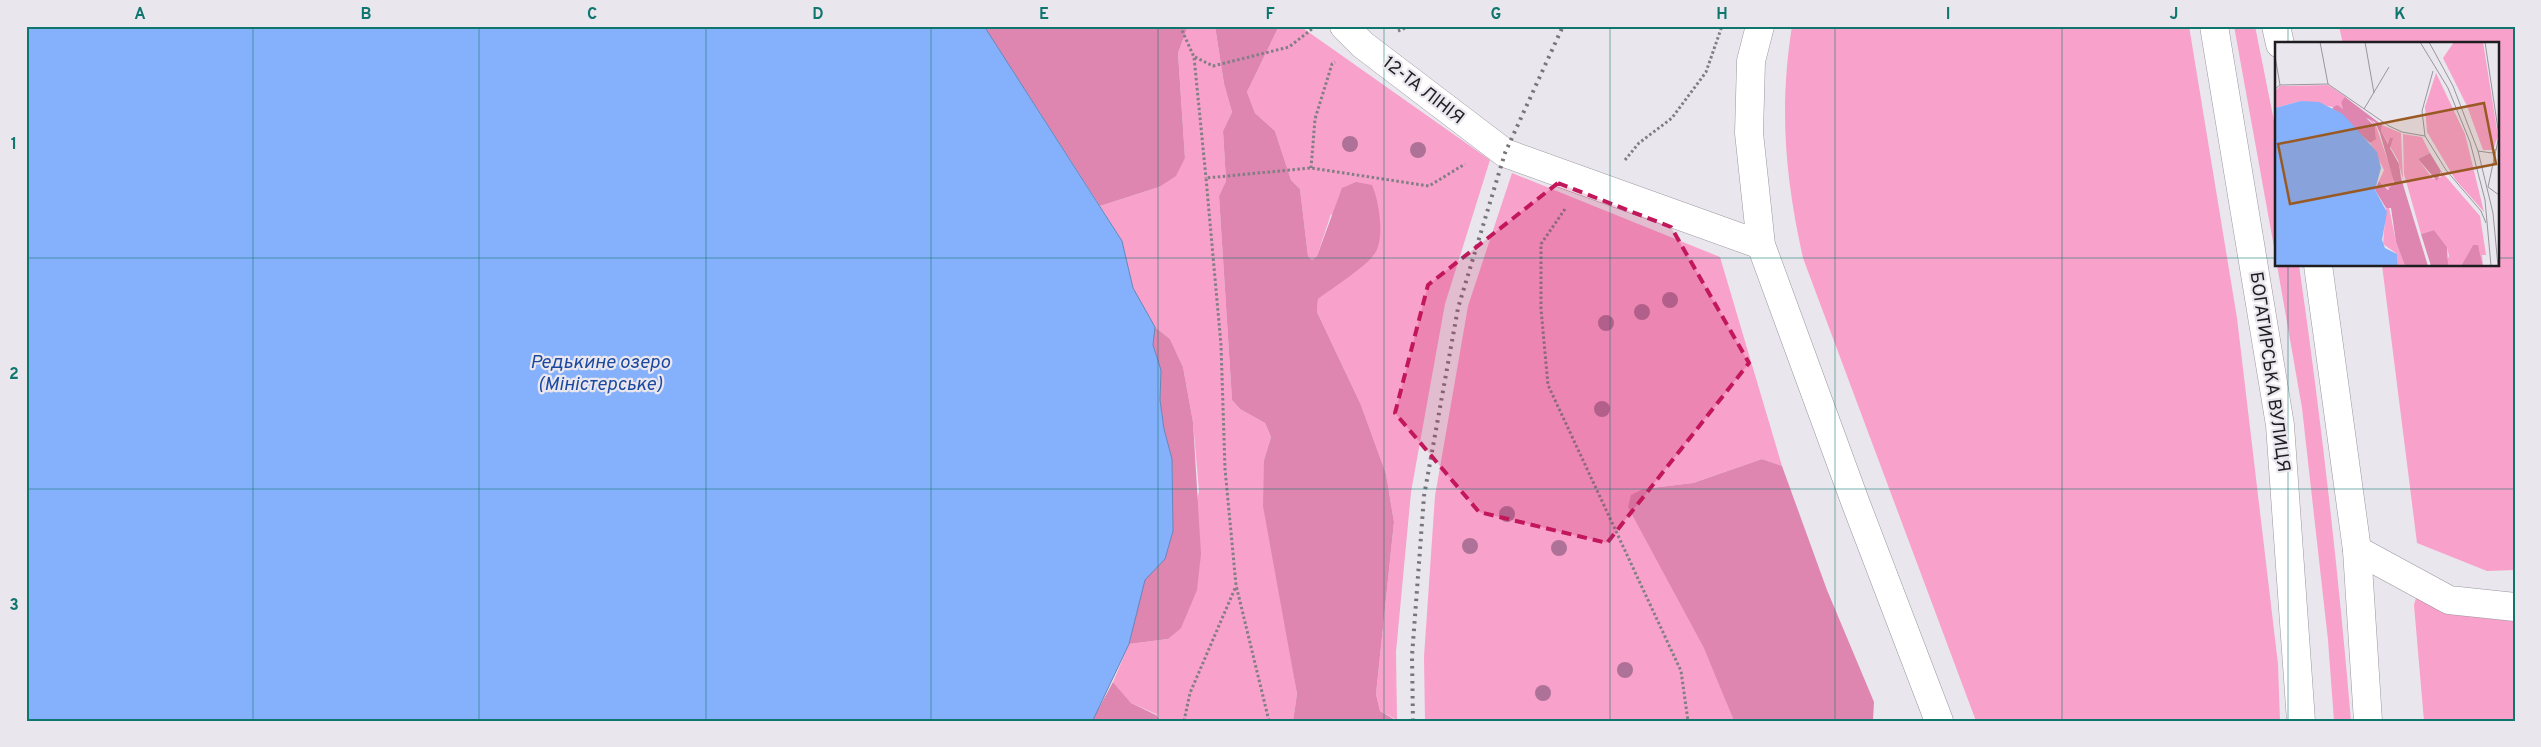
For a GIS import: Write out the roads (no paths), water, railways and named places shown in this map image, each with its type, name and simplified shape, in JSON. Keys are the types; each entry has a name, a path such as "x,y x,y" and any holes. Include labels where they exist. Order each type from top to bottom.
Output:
{"street":[{"path":"1760,26 1751,61 1749,133 1761,245 1863,523 1939,721"},
{"name":"БОГАТИРСЬКА ВУЛИЦЯ","path":"2214,26 2280,425 2302,721"},
{"path":"2276,26 2280,42"},
{"name":"12-ТА ЛІНІЯ","path":"1354,36 1497,148 1761,245"},
{"path":"2318,266 2357,550 2368,721"},
{"path":"2357,550 2449,600 2515,607"}],"water":[{"name":"Редькине озеро (Міністерське)","path":"26,26 984,26 1122,241 1133,288 1155,327 1153,345 1161,370 1160,400 1164,429 1172,459 1173,531 1165,559 1145,580 1129,644 1093,720 26,721"}],"railway":[{"path":"1413,721 1412,656 1424,496 1458,308 1505,153 1563,26"}]}
